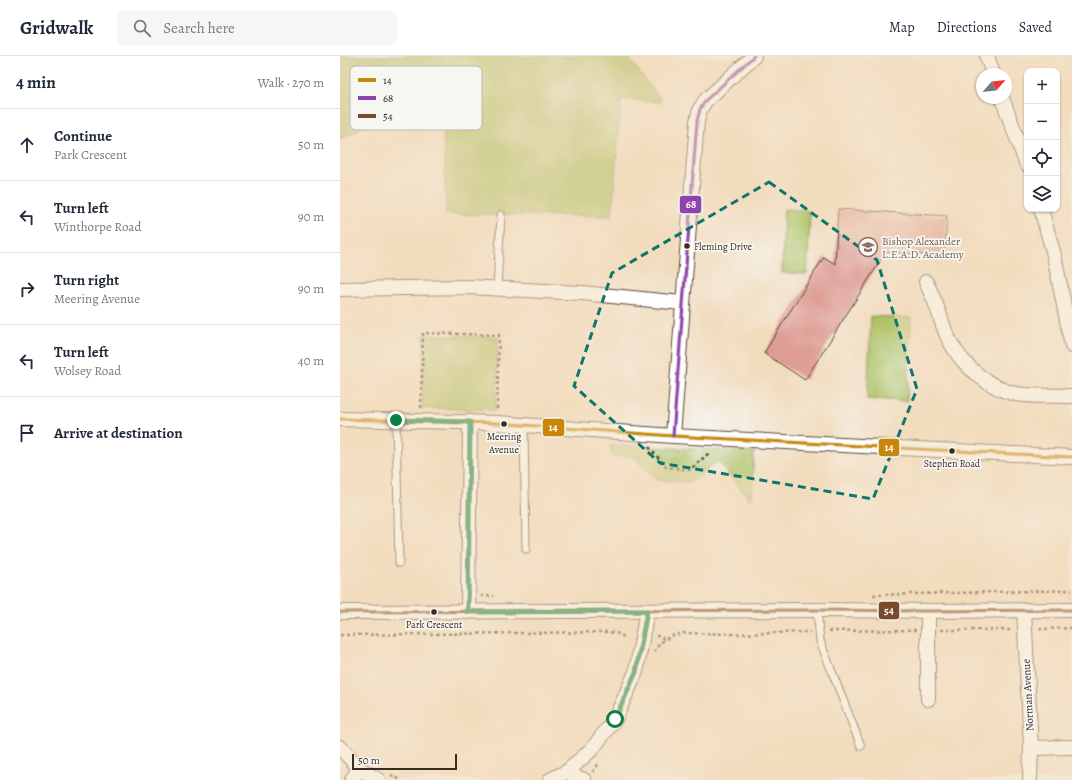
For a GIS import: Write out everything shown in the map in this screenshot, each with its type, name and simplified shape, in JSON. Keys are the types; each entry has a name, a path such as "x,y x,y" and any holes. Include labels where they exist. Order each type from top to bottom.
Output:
{"street":[{"path":"672,436 697,121 700,109 711,95 754,56"},
{"path":"987,56 991,68"},
{"path":"1004,104 1024,158"},
{"path":"1042,212 1054,255 1072,346"},
{"path":"926,282 952,346 974,372 989,382 1017,394 1072,396"},
{"path":"340,289 497,288 582,293 682,303"},
{"path":"340,419 497,423 637,434 1072,457"},
{"path":"468,612 470,422"},
{"name":"Norman Avenue","path":"1024,610 1031,748 1030,780"},
{"path":"340,612 1072,610"},
{"path":"550,780 579,776 592,750 615,719 636,672 647,611"},
{"path":"928,611 928,699"},
{"path":"340,747 356,774 378,780"},
{"path":"1031,748 1072,747"}],"lane":[{"path":"497,288 501,215"},
{"path":"396,420 398,562"},
{"path":"524,426 526,549"},
{"path":"817,610 820,641 861,746"}],"path":[{"path":"420,421 422,333 499,335 497,423"},
{"path":"637,434 666,467 690,470 725,439"},
{"path":"651,657 660,643 671,636 683,633 737,634 819,631 1025,630 1072,628"},
{"path":"340,635 610,632 620,634 626,639"},
{"path":"579,776 602,758"}],"highlighted area":[{"path":"769,182 877,260 917,389 873,499 660,463 574,386 612,273"}],"green space":[{"path":"340,56 627,56 660,99 660,102 621,99 612,216 446,214 443,130 482,130 482,66 350,66 350,130 356,130 340,139"},
{"path":"784,209 810,211 807,274 782,273"},
{"path":"871,316 911,318 907,401 867,399"},
{"path":"424,335 498,337 496,410 422,408"},
{"path":"611,445 754,452 751,501 718,461 691,482 656,480 633,456 612,456"}],"building":[{"path":"838,209 947,216 944,256 886,252 805,380 764,353 824,257 835,264"}],"transit line":[{"name":"68","path":"673,436 697,121 700,109 706,100 754,56"},
{"name":"14","path":"340,419 497,423 673,436 1072,457"},
{"name":"54","path":"340,612 1072,610"}],"place":[{"name":"Fleming Drive","path":"687,246"},
{"name":"Bishop Alexander L.E.A.D. Academy","path":"868,247"},
{"name":"Meering Avenue","path":"504,424"},
{"name":"Stephen Road","path":"952,451"},
{"name":"Park Crescent","path":"434,612"}],"route":[{"path":"396,420 470,422 468,612 647,611 636,672 615,719"}]}
